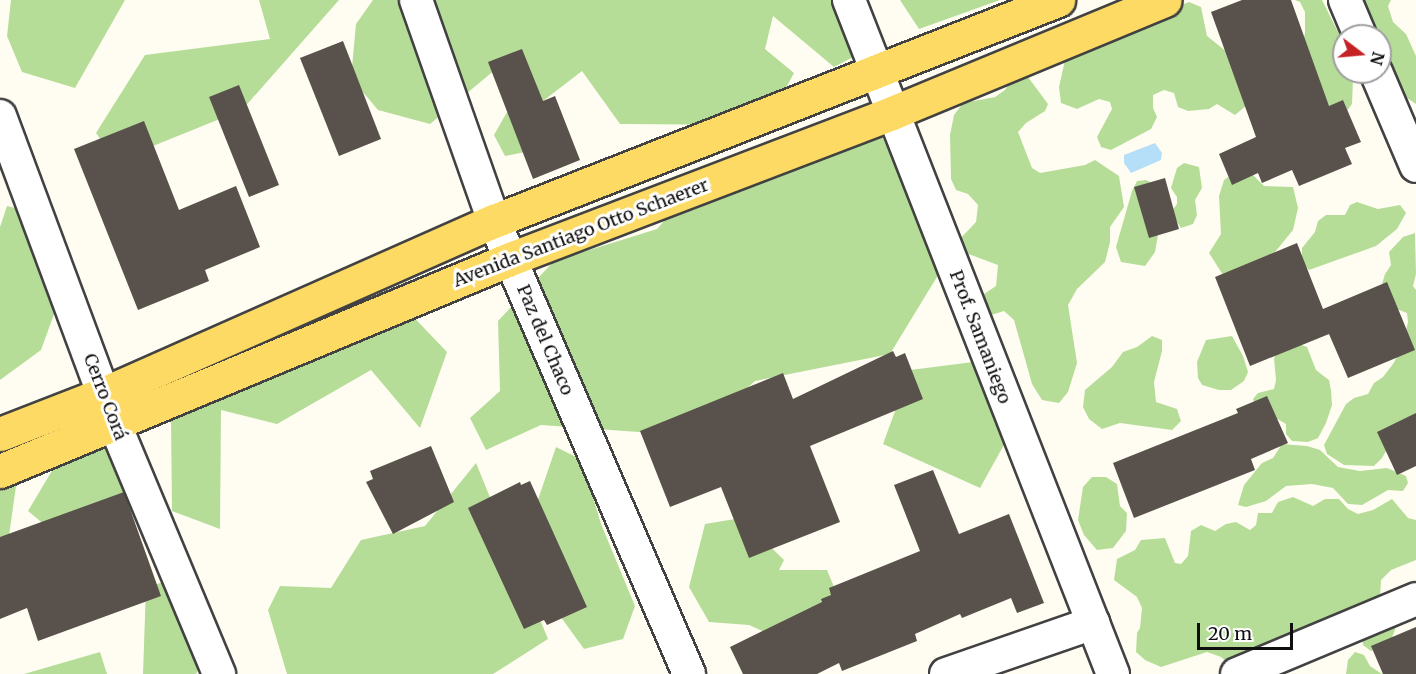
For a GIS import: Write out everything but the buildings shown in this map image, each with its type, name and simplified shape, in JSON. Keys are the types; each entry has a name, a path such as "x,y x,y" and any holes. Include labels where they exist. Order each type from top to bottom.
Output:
{"main road":[{"path":"0,434 103,394 494,221 1058,0"},
{"name":"Avenida Santiago Otto Schaerer","path":"0,471 510,259 892,113 1165,0"}],"street":[{"name":"Paz del Chaco","path":"416,0 494,221 689,674"},
{"name":"Prof. Samaniego","path":"849,0 1113,674"},
{"path":"1345,0 1355,24"},
{"path":"1381,84 1416,166"},
{"name":"Cerro Corá","path":"0,116 115,425 219,674"},
{"path":"1237,674 1416,599"},
{"path":"946,674 1093,623"}],"green space":[{"path":"11,0 125,0 75,88 22,72 7,36"},
{"path":"259,0 339,0 242,110 116,161 96,133 145,55 270,39"},
{"path":"373,0 869,0 855,56 834,67 773,16 765,49 794,73 766,125 620,124 582,71 543,101 530,151 505,156 494,135 528,75 514,54 430,124 378,110 351,78 356,24"},
{"path":"900,0 1000,0 919,29"},
{"path":"1295,0 1322,0 1334,24 1332,24 1332,84 1353,84 1352,104 1343,116 1264,112 1300,54 1305,33 1305,12 1300,2"},
{"path":"1331,0 1391,0 1388,6 1393,22 1406,34 1416,56 1416,104 1407,98 1400,83 1392,80 1392,24 1372,24 1368,13"},
{"path":"1189,2 1201,7 1207,36 1227,52 1247,105 1235,115 1217,104 1209,109 1188,111 1178,107 1174,93 1164,90 1153,95 1153,108 1157,117 1151,129 1111,150 1101,147 1097,137 1112,109 1110,102 1099,99 1077,109 1061,103 1059,87 1067,51"},
{"path":"1014,77 1028,77 1048,104 1045,111 1026,123 1018,132 1032,168 1040,173 1085,165 1095,160 1119,176 1124,207 1110,227 1110,242 1105,262 1077,289 1068,305 1077,363 1068,392 1059,403 1042,400 1032,384 1014,320 1004,311 988,316 981,296 996,286 998,265 963,252 958,241 976,222 978,205 968,194 956,190 951,179 950,135 954,115 963,103 995,97 1005,90"},
{"path":"832,117 873,117 943,267 890,354 755,381 694,436 541,425 486,450 470,418 500,391 498,321 554,261 657,229 717,161 782,159"},
{"path":"1184,163 1199,167 1202,188 1195,200 1197,215 1193,224 1181,228 1171,212 1177,204 1177,197 1171,188 1177,168"},
{"path":"1240,169 1248,170 1264,186 1293,187 1298,208 1293,230 1271,257 1223,275 1209,253 1221,234 1219,196 1224,180"},
{"path":"1146,180 1156,185 1158,235 1155,252 1145,266 1121,262 1116,247 1132,191 1137,181"},
{"path":"1357,202 1378,209 1400,205 1406,213 1397,229 1376,246 1309,270 1302,263 1302,248 1315,232 1318,221 1326,215 1345,215 1350,205"},
{"path":"7,206 48,216 70,270 41,350 0,380 0,227"},
{"path":"1415,233 1416,274 1413,286 1416,290 1416,416 1402,423 1382,458 1374,466 1344,465 1327,454 1324,445 1346,404 1354,398 1368,394 1374,383 1383,377 1393,364 1402,348 1408,322 1407,313 1389,306 1380,291 1385,274 1391,265 1389,252 1403,237"},
{"path":"402,305 447,352 420,428 371,370 277,424 221,410 220,529 172,511 171,420 214,396 269,327"},
{"path":"1152,336 1162,340 1162,351 1154,382 1156,402 1177,409 1181,421 1172,430 1120,423 1102,429 1089,419 1083,407 1085,390 1112,367 1123,352 1137,347"},
{"path":"1232,336 1243,356 1248,372 1244,381 1231,390 1219,390 1202,385 1198,378 1197,362 1206,340"},
{"path":"1299,344 1307,347 1316,370 1329,380 1331,390 1332,405 1326,423 1318,438 1308,442 1292,441 1286,434 1286,424 1255,406 1253,399 1258,393 1274,389 1276,380 1274,358 1278,352"},
{"path":"973,362 1010,434 980,488 883,444 910,370"},
{"path":"75,432 132,453 155,517 109,511 57,535 28,511"},
{"path":"1282,444 1307,446 1320,450 1338,467 1360,471 1387,468 1406,476 1408,483 1403,491 1388,490 1362,505 1348,504 1333,488 1312,484 1286,486 1266,501 1246,507 1238,505 1244,485 1262,463 1273,458"},
{"path":"556,447 582,460 601,524 635,606 623,639 584,649 518,558"},
{"path":"476,463 548,639 493,674 287,674 268,610 280,586 331,588 361,540 425,526"},
{"path":"0,477 16,486 8,543 0,549"},
{"path":"1092,477 1106,477 1117,484 1120,506 1127,513 1126,531 1113,548 1097,550 1084,535 1078,520 1083,487"},
{"path":"1293,497 1313,506 1325,499 1339,499 1348,509 1358,514 1373,510 1392,499 1408,518 1416,520 1416,560 1391,570 1381,580 1380,598 1399,619 1390,643 1371,651 1363,645 1362,636 1230,664 1221,657 1207,652 1161,667 1145,660 1136,652 1142,608 1137,597 1114,580 1117,559 1135,550 1141,540 1165,538 1175,563 1181,564 1188,556 1191,531 1201,525 1215,531 1226,524 1236,522 1250,530 1256,525 1258,513 1272,513 1278,502"},
{"path":"741,518 784,560 779,570 827,570 841,604 817,656 749,625 709,622 689,587 705,524"},
{"path":"182,577 206,652 196,674 143,674 146,587"},
{"path":"100,652 107,674 24,674"},
{"path":"1355,652 1364,655 1370,666 1382,674 1346,674 1348,660"}],"water":[{"path":"1155,143 1162,153 1161,160 1131,173 1124,163 1124,155"}]}
